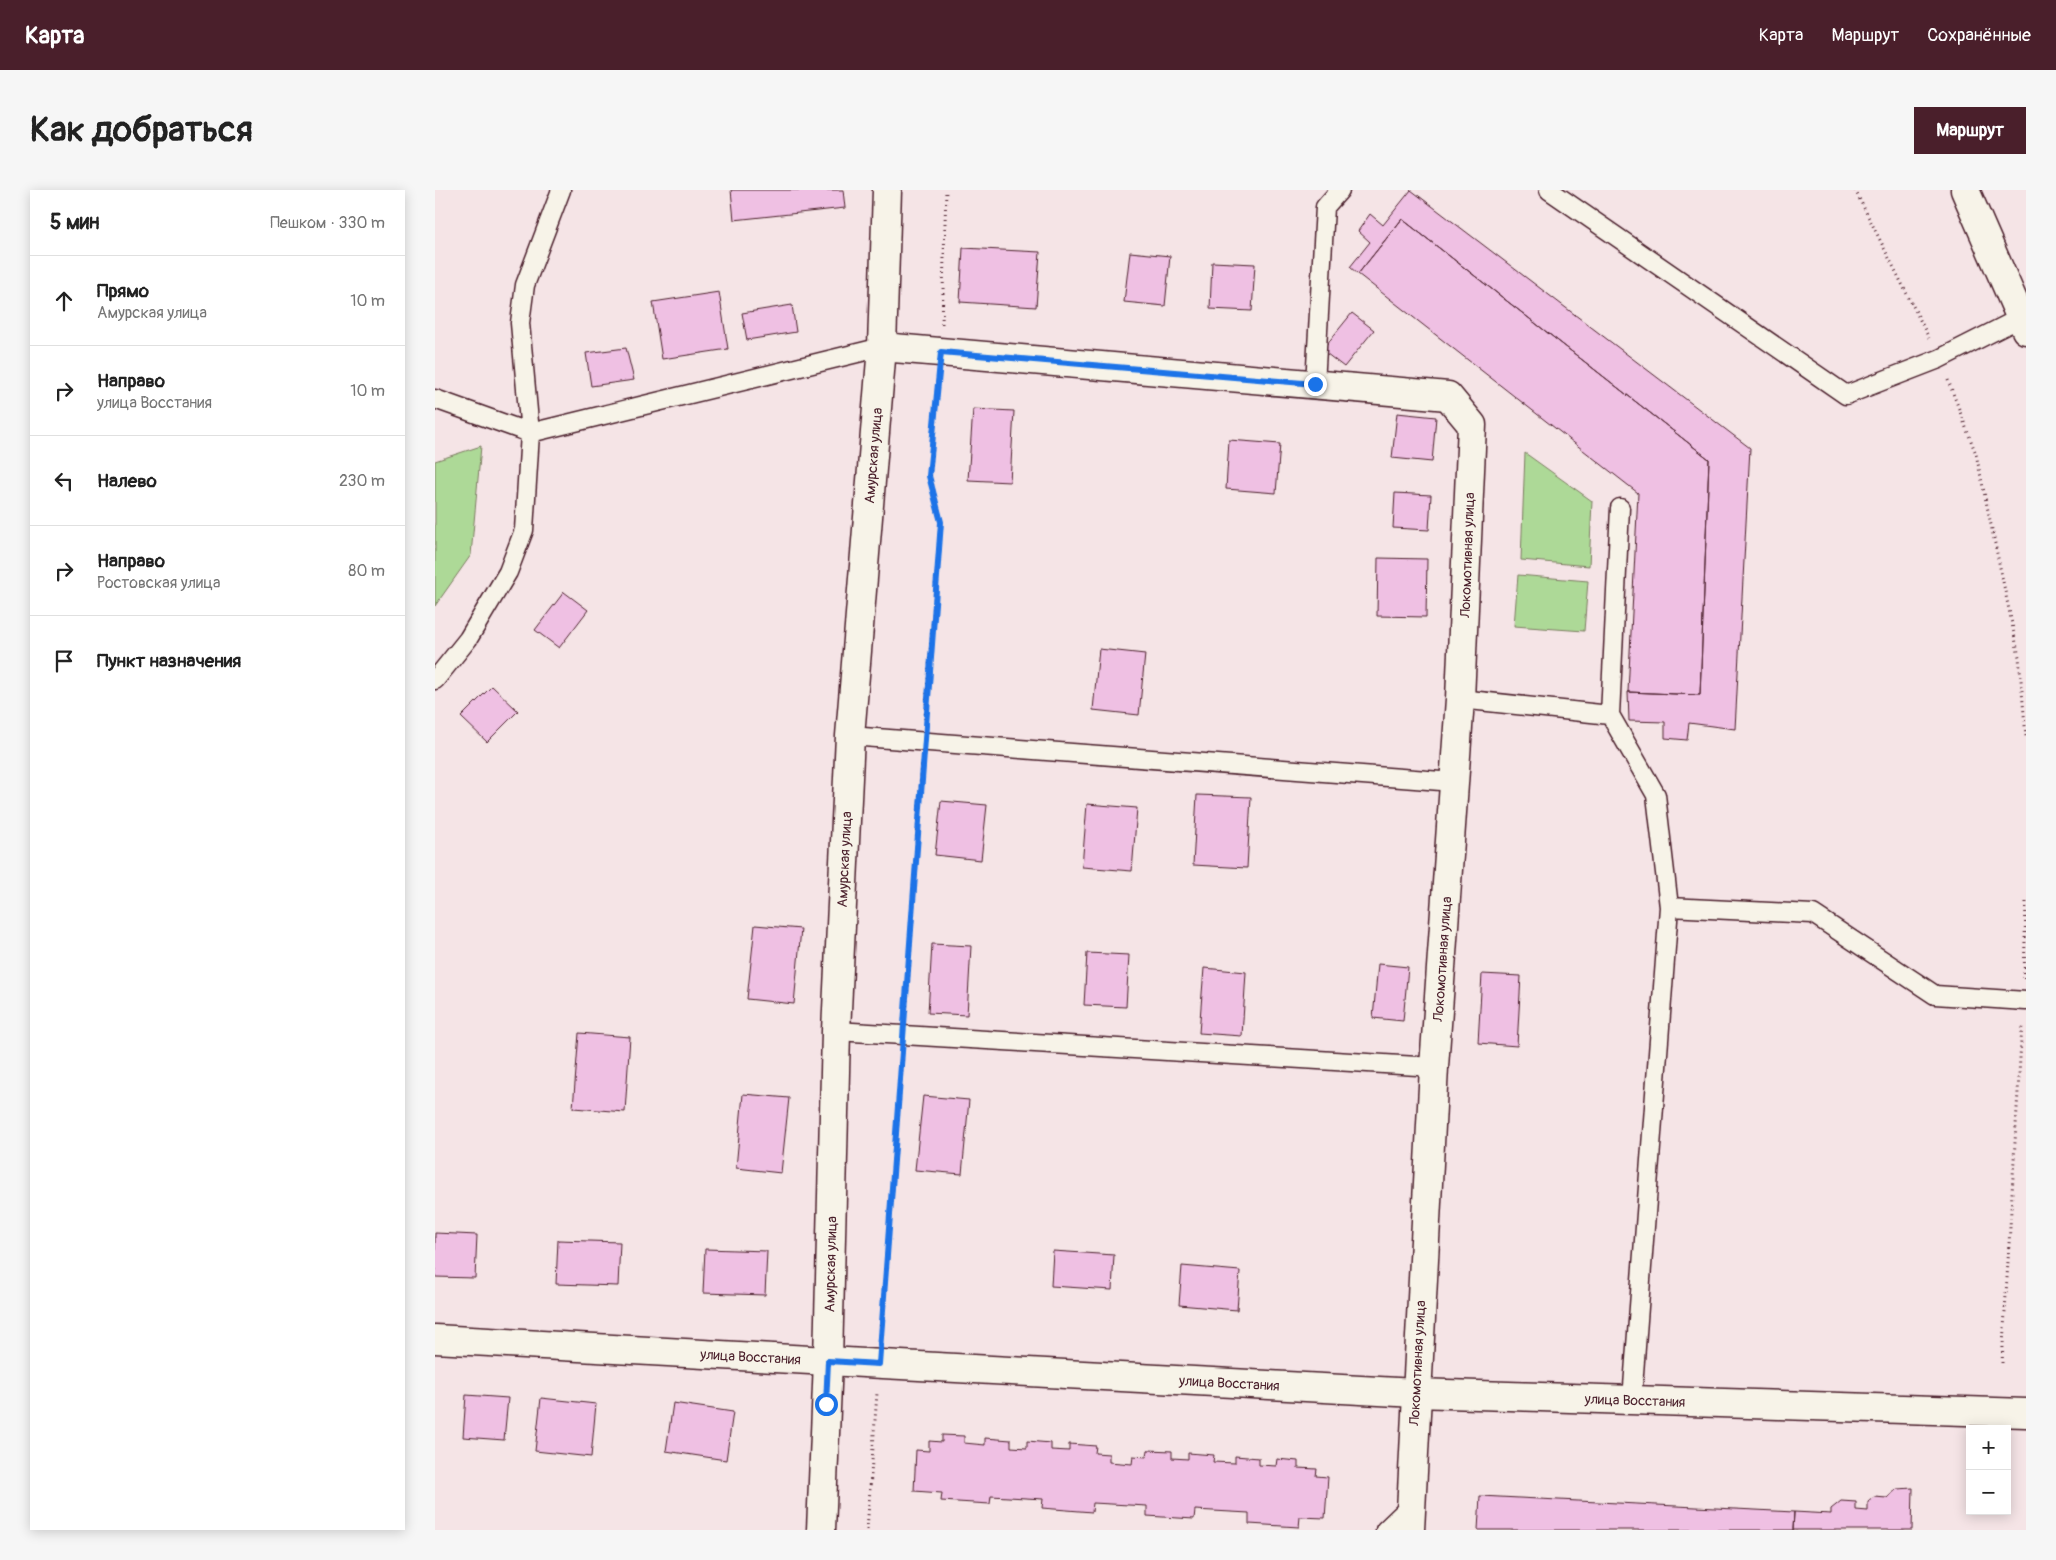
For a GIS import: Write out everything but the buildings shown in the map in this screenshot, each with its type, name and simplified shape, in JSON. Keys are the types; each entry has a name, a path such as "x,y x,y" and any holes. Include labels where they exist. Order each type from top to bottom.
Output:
{"street":[{"name":"Амурская улица","path":"821,1530 828,1361 836,1031 850,736 882,347 887,190"},
{"path":"1965,190 2024,324"},
{"path":"882,347 1315,384"},
{"name":"Локомотивная улица","path":"1315,384 1448,396 1472,425 1461,699 1435,1067 1415,1393 1410,1518"},
{"name":"улица Восстания","path":"435,1338 1415,1393 2026,1413"}],"lane":[{"path":"435,680 468,639 508,572 524,530 529,432 520,323 525,285 561,190"},
{"path":"1315,384 1325,207 1340,190"},
{"path":"1549,190 1846,395 2024,324"},
{"path":"435,399 529,432 882,347"},
{"path":"1620,508 1610,715 1656,795 1669,907 1632,1400"},
{"path":"1461,699 1610,715"},
{"path":"850,736 1454,782"},
{"path":"1669,907 1813,914 1935,995 2025,1001"},
{"path":"836,1031 1435,1067"},
{"path":"1385,1530 1410,1518"}],"path":[{"path":"867,1530 904,1035 923,741 941,522 929,476 941,352 946,190"},
{"path":"1855,190 1939,359 1976,454 2019,657 2026,737"},
{"path":"2002,1363 2025,1001 2026,902"}],"green space":[{"path":"481,446 471,555 435,606 435,461"},
{"path":"1525,453 1592,501 1589,566 1521,560"},
{"path":"1518,575 1588,581 1584,631 1514,626"}],"route":[{"path":"826,1404 828,1361 879,1364 904,1035 923,741 941,522 929,476 941,352 1315,384"}]}
